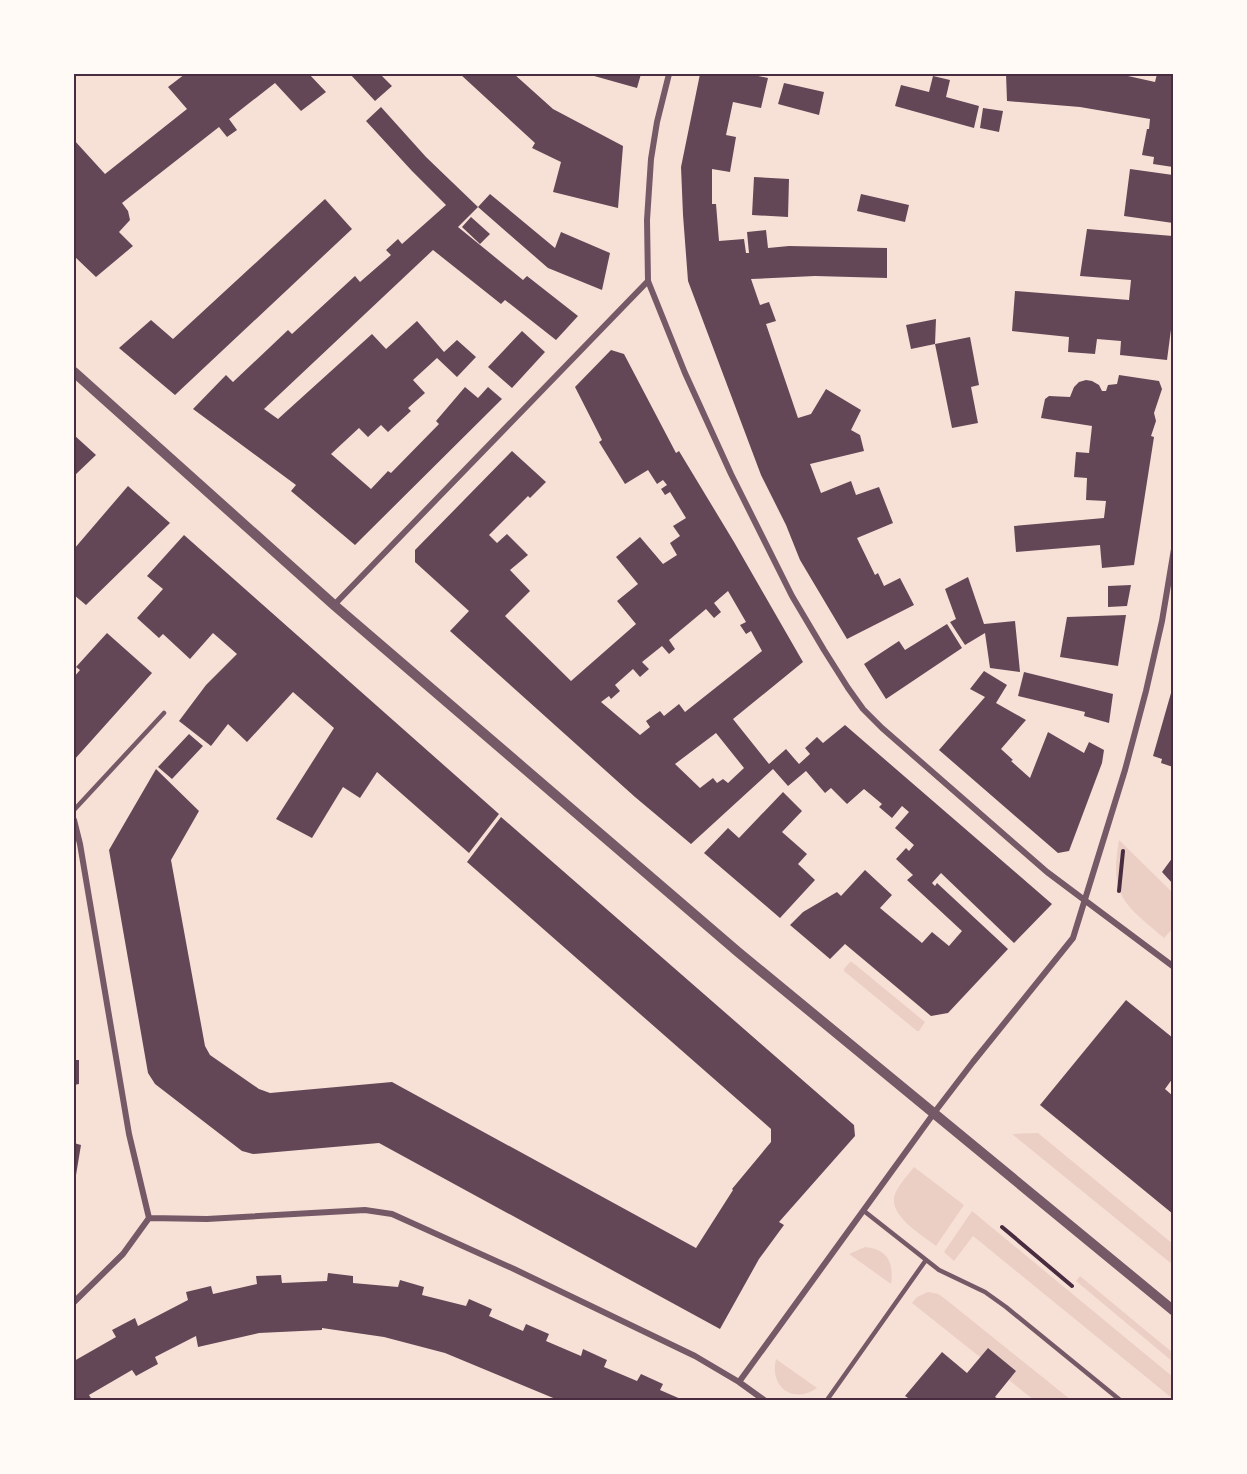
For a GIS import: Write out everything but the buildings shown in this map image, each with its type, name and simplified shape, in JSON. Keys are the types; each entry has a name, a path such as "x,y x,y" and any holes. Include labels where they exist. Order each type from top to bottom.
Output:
{"street":[{"path":"669,74 651,159 647,220 648,281 685,373 736,484 792,596 848,688 863,709 882,728 1047,872 1085,903 1122,926 1173,967"},
{"path":"334,605 648,281"},
{"path":"74,372 334,605 738,952 1173,1311"},
{"path":"739,1382 934,1113 1070,943 1078,927 1146,691 1162,621 1173,549"},
{"path":"74,820 133,1156 149,1218"},
{"path":"149,1218 216,1218 365,1210 392,1214 680,1348 739,1382 764,1401"},
{"path":"74,1302 123,1254 149,1218"}],"lane":[{"path":"74,810 164,713"},
{"path":"864,1211 939,1270 985,1292 1006,1307 1120,1401"},
{"path":"827,1401 926,1260"}],"path":[{"path":"1119,891 1124,842"},
{"path":"1002,1227 1072,1286"}],"shaded area":[{"path":"1119,840 1173,893 1173,928 1164,938 1130,907 1118,887 1116,859"},
{"path":"850,962 925,1022 919,1031 844,971"},
{"path":"1038,1133 1173,1244 1173,1265 1012,1134"},
{"path":"914,1167 964,1205 936,1246 907,1224 896,1209 894,1202 895,1194 901,1183"},
{"path":"972,1211 1173,1377 1173,1399 973,1236 954,1261 944,1252"},
{"path":"865,1247 873,1248 888,1258 892,1276 891,1284 849,1254"},
{"path":"1080,1276 1173,1353 1173,1362 1076,1281"},
{"path":"928,1292 944,1298 1071,1400 1034,1400 912,1303 917,1297"},
{"path":"776,1359 817,1388 799,1395 785,1390 776,1378"}]}
